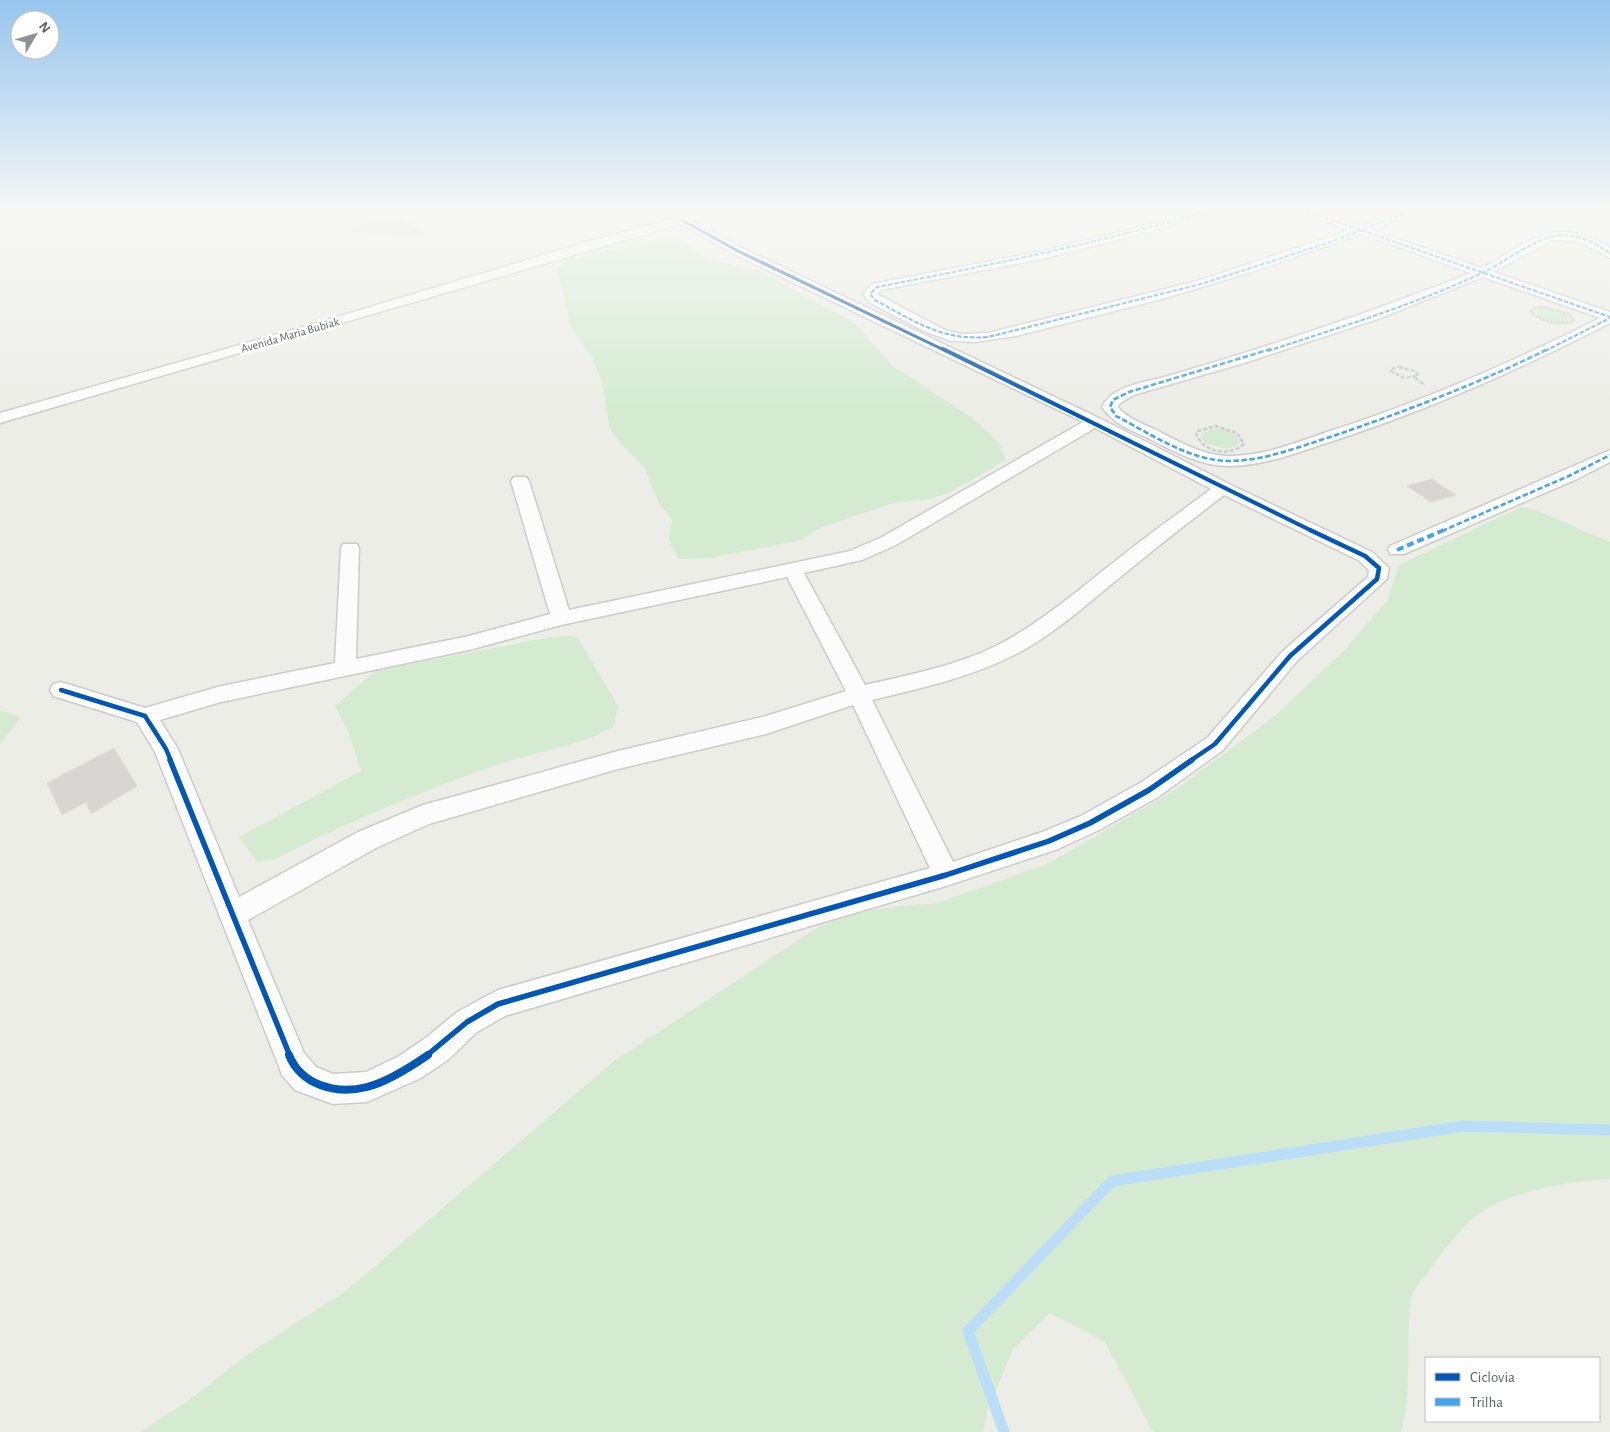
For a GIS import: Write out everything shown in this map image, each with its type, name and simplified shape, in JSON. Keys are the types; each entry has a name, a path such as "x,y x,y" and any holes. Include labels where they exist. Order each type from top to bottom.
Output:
{"street":[{"name":"Avenida Maria Bubiak","path":"0,418 490,276"},
{"path":"145,716 166,750 293,1064 306,1079 333,1089 367,1087 410,1067 438,1048 467,1022 498,1004 946,875 1049,841 1090,823 1184,767 1215,744 1290,656 1377,579 1379,568 1365,556 1223,488 1095,422 790,276"},
{"path":"932,276 877,287 870,294 875,300 946,335 979,337 1144,301 1230,276"},
{"path":"1475,276 1365,319 1240,360 1128,392 1113,400 1110,407 1116,416 1215,460 1234,461 1268,455 1338,434 1446,396 1564,342 1610,318"},
{"path":"1490,276 1610,318"},
{"path":"61,690 145,716 221,694 469,643 561,618 855,556 889,541 955,501 1095,422"},
{"path":"1397,550 1570,475 1610,455"},
{"path":"520,481 561,618"},
{"path":"232,915 368,840 423,815 618,760 766,725 859,695 938,676 983,660 1023,640 1081,600 1121,566 1223,488"},
{"path":"345,668 350,548"},
{"path":"793,570 859,695 946,875"}],"path":[{"path":"1415,378 1418,374 1410,369 1399,367 1392,369 1391,372 1398,377 1415,378 1428,386"},
{"path":"1215,426 1241,436 1244,444 1237,450 1224,451 1210,448 1197,438 1196,434 1202,428 1215,426"}],"green space":[{"path":"559,276 769,276 854,323 892,365 971,417 986,430 999,443 1006,460 949,493 925,500 896,502 822,527 801,540 710,558 678,559 669,540 672,520 659,503 644,467 617,440 609,426 603,385 593,359 571,327"},
{"path":"1540,308 1557,310 1569,316 1570,320 1566,322 1551,322 1535,312"},
{"path":"1210,429 1219,429 1232,433 1240,443 1229,449 1206,444 1200,435"},
{"path":"1521,507 1533,509 1610,542 1610,1179 1575,1182 1536,1190 1499,1202 1470,1221 1449,1244 1419,1283 1412,1296 1409,1316 1407,1400 1401,1432 1153,1432 1105,1342 1050,1313 1013,1349 987,1412 983,1432 140,1432 188,1401 251,1352 346,1291 614,1061 820,926 858,912 938,903 1047,864 1175,790 1276,715 1343,651 1387,601 1399,565"},
{"path":"570,636 578,638 618,706 614,726 587,739 511,760 439,786 355,821 273,860 257,862 239,837 361,771 348,731 335,706 375,671 551,637"},
{"path":"0,710 21,717 0,745"}],"building":[{"path":"1432,479 1456,495 1431,502 1407,486"},
{"path":"114,748 137,786 91,814 86,802 62,815 47,783"}],"waterway":[{"path":"1004,1432 968,1331 1112,1181 1464,1126 1610,1130"}],"marked path":[{"path":"935,276 877,287 870,294 875,300 940,333 961,338 975,338 1016,332 1229,276"},
{"path":"1475,276 1373,316 1239,360 1129,392 1113,400 1110,407 1116,416 1194,454 1206,458 1230,461 1256,458 1282,452 1358,428 1432,400 1504,370 1610,318"},
{"path":"1492,276 1610,317"},
{"path":"1397,550 1571,475 1610,455"}],"cycle path":[{"path":"61,690 145,716 166,749 293,1064 306,1079 333,1089 367,1087 410,1067 438,1048 467,1022 498,1004 946,875 1049,841 1090,823 1149,790 1215,744 1290,656 1377,579 1379,568 1365,556 1223,488 1095,422 790,276"}]}
